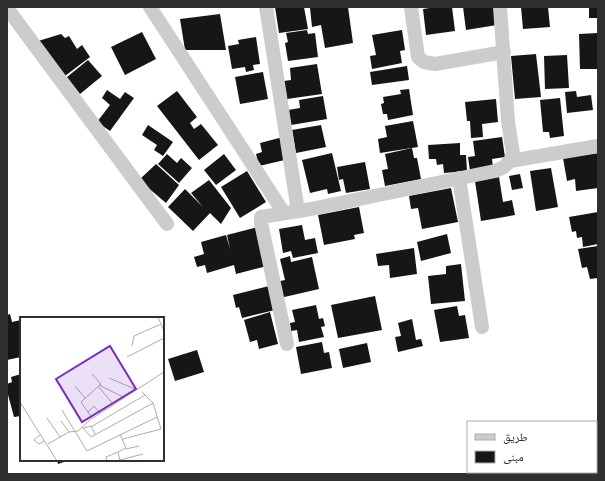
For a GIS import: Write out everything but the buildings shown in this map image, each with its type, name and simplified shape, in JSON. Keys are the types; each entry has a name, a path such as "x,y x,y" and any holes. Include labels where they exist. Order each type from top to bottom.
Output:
{"street":[{"path":"150,7 291,212"},
{"path":"266,7 291,212"},
{"path":"411,7 418,57 424,62 435,64 504,52"},
{"path":"287,344 261,223 261,217 495,171 504,167 510,161 513,154 508,121 500,7"},
{"path":"7,8 167,224"},
{"path":"510,161 598,146"},
{"path":"459,178 482,327"}]}
